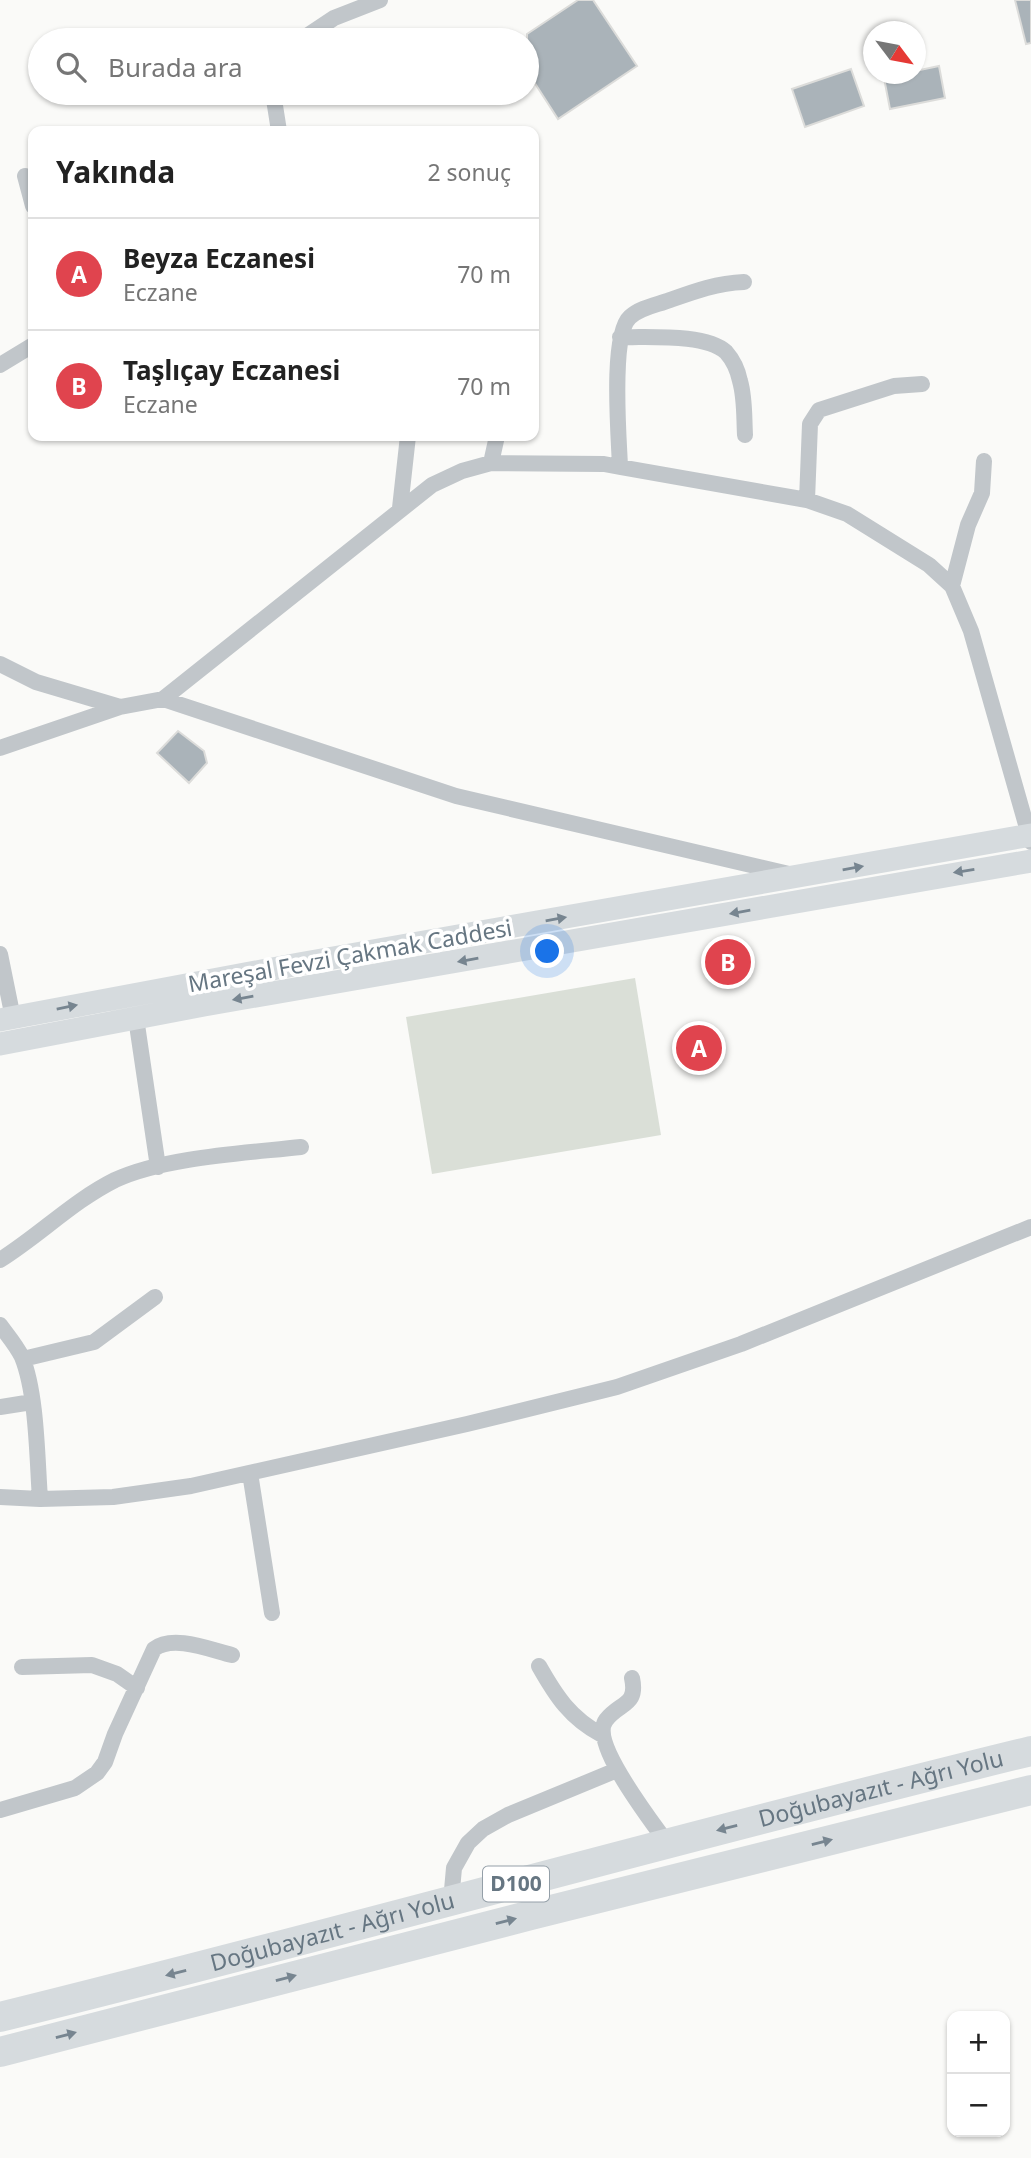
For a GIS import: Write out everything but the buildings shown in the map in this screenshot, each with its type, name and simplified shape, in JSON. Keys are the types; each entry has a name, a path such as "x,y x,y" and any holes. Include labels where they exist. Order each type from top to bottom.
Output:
{"highway":[{"name":"Doğubayazıt - Ağrı Yolu","path":"0,2017 1031,1751"},
{"name":"Doğubayazıt - Ağrı Yolu","path":"0,2053 531,1915 1031,1790"}],"street":[{"path":"319,28 334,18 380,0"},
{"path":"275,105 278,126"},
{"path":"25,176 28,187"},
{"path":"620,467 617,394 620,337 629,317 643,309 709,286 744,282"},
{"path":"620,337 703,342 719,347 728,354 741,384 745,435"},
{"path":"0,365 28,348"},
{"path":"807,500 810,424 819,410 894,386 922,384"},
{"path":"400,508 407,441"},
{"path":"491,463 496,441"},
{"path":"952,586 968,525 982,493 984,461"},
{"path":"0,748 120,707 163,699 432,485 462,471 491,463 604,464 807,500 847,514 929,565 952,586 971,631 1030,838"},
{"path":"0,664 36,682 120,707"},
{"path":"163,699 456,796 802,877"},
{"name":"Mareşal Fevzi Çakmak Caddesi","path":"6,1019 299,964 1030,838"},
{"name":"Mareşal Fevzi Çakmak Caddesi","path":"0,1044 928,877 1031,861"},
{"path":"0,954 6,1019"},
{"path":"136,1018 158,1167"},
{"path":"0,1260 77,1203 116,1180 158,1167 301,1147"},
{"path":"0,1497 113,1497 191,1486 617,1387 741,1343 1031,1227"},
{"path":"23,1359 94,1342 155,1297"},
{"path":"0,1325 23,1359 32,1402 40,1499"},
{"path":"0,1407 32,1402"},
{"path":"250,1473 272,1613"},
{"path":"0,1810 75,1788 97,1773 105,1762 154,1649 161,1643 179,1643 232,1655"},
{"path":"22,1667 92,1665 117,1674 137,1688"},
{"path":"539,1666 558,1700 577,1719 602,1735"},
{"path":"632,1678 633,1695 606,1719 602,1735 617,1770 667,1843"},
{"path":"450,1901 454,1868 468,1843 483,1829 508,1815 617,1770"}],"shaded area":[{"path":"635,978 661,1135 432,1174 406,1017"}],"place":[{"name":"Taşlıçay Eczanesi","path":"728,962"},
{"name":"Beyza Eczanesi","path":"699,1048"}]}
